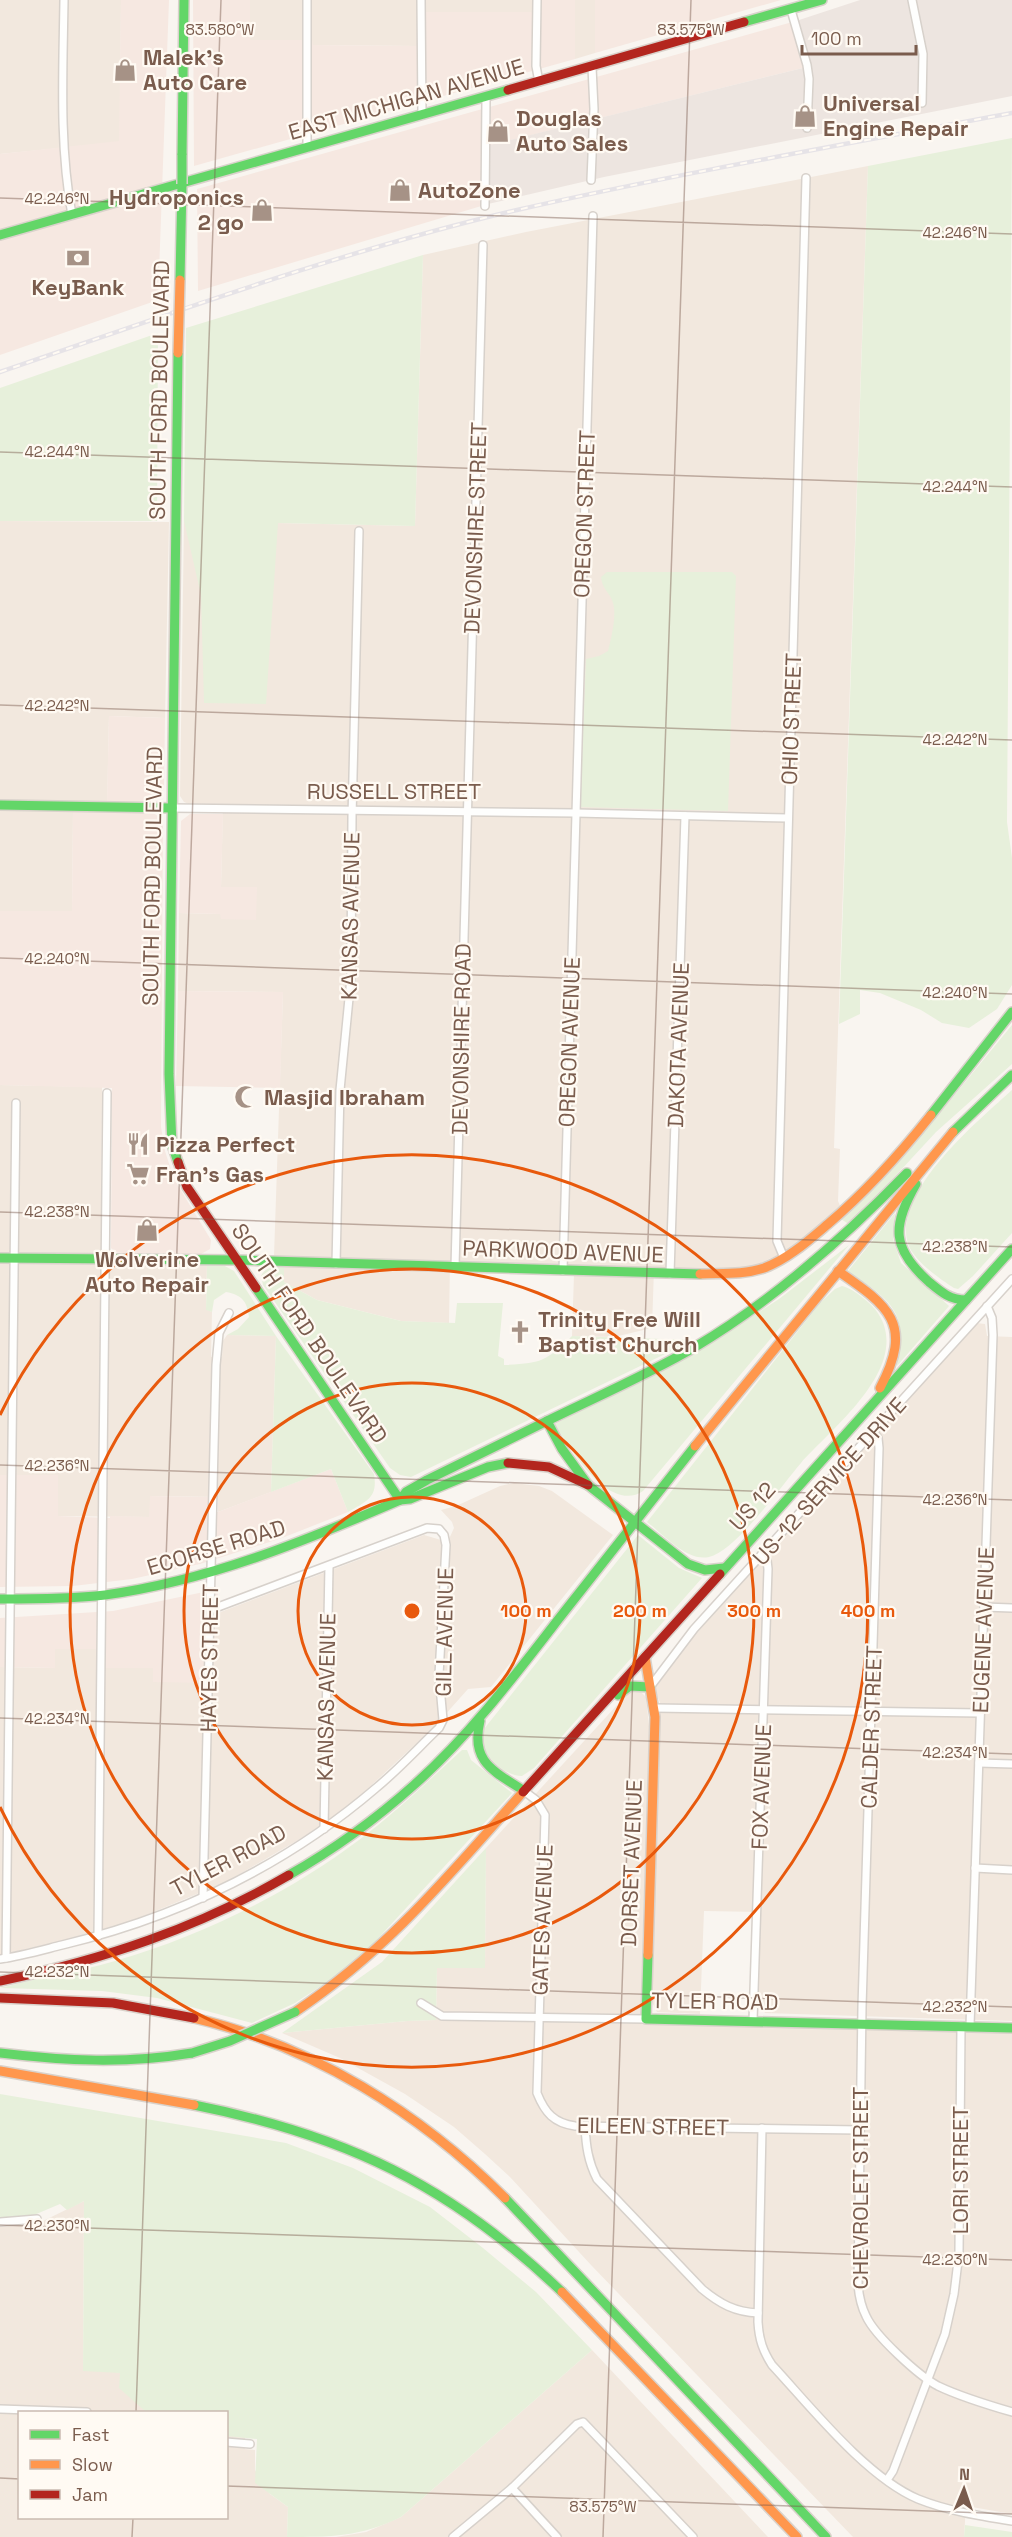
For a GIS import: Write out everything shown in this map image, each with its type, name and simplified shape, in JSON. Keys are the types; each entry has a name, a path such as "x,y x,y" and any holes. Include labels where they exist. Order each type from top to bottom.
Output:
{"main road":[{"name":"SOUTH FORD BOULEVARD","path":"184,0 169,1074 172,1145 187,1187 400,1500"},
{"name":"EAST MICHIGAN AVENUE","path":"0,235 822,0"},
{"name":"RUSSELL STREET","path":"0,806 172,808"},
{"name":"PARKWOOD AVENUE","path":"0,1258 105,1257 237,1260 670,1274 742,1273 763,1268 784,1258 827,1226 896,1159 1012,1012"},
{"path":"547,1421 692,1349 762,1304 822,1258 974,1108 1012,1075"},
{"path":"0,1981 80,1964 162,1939 218,1915 312,1862 366,1825 419,1780 482,1714 754,1372 951,1131"},
{"path":"951,1131 904,1205 899,1222 898,1242 908,1264 918,1273 951,1299 966,1300"},
{"name":"US 12","path":"0,2053 57,2061 113,2063 149,2061 192,2053 230,2042 295,2012 349,1975 378,1950 524,1791 1012,1249"},
{"path":"838,1271 877,1298 894,1322 895,1349 885,1380 871,1405"},
{"name":"ECORSE ROAD","path":"400,1500 406,1492 427,1480 547,1421 562,1449 590,1487"},
{"name":"ECORSE ROAD","path":"0,1599 103,1594 179,1582 261,1557 477,1471 504,1463 526,1462 549,1467 590,1487 688,1564 705,1570 724,1568"},
{"path":"541,1772 550,1767 623,1690 635,1685 651,1690 645,1657"},
{"name":"DORSET AVENUE","path":"646,2019 655,1708 651,1690"},
{"path":"482,1714 476,1734 477,1751 488,1765 524,1791"},
{"path":"0,1998 116,2003 224,2026 307,2058 350,2079 398,2109 457,2153 487,2180 826,2537"},
{"name":"TYLER ROAD","path":"646,2019 1012,2028"},
{"path":"0,2071 215,2109 294,2128 344,2146 430,2188 502,2236 570,2297 797,2537"}],"street":[{"path":"64,0 65,177 72,215"},
{"path":"307,0 307,148"},
{"path":"421,0 422,115"},
{"path":"537,0 536,66 539,82"},
{"path":"912,0 923,54 922,103"},
{"path":"791,10 806,55 807,128"},
{"path":"591,180 594,109 592,67"},
{"path":"485,206 486,97"},
{"name":"OHIO STREET","path":"784,1258 777,1241 806,178"},
{"name":"OREGON STREET","path":"576,813 593,216"},
{"name":"DEVONSHIRE STREET","path":"467,811 483,245"},
{"name":"KANSAS AVENUE","path":"336,1264 340,1090 349,1022 351,978 352,811 359,531"},
{"name":"RUSSELL STREET","path":"172,808 788,818"},
{"name":"DEVONSHIRE ROAD","path":"455,1267 467,811"},
{"name":"OREGON AVENUE","path":"563,1271 576,813"},
{"name":"DAKOTA AVENUE","path":"670,1274 685,816"},
{"path":"98,1936 106,1093"},
{"path":"3,1958 11,1600 16,1103"},
{"name":"US-12 SERVICE DRIVE","path":"651,1690 694,1629 1012,1279"},
{"name":"EUGENE AVENUE","path":"965,2026 975,1869 993,1335 992,1318 987,1306"},
{"name":"HAYES STREET","path":"203,1898 216,1365 219,1333 229,1312"},
{"name":"CALDER STREET","path":"861,2024 879,1448 878,1438 874,1433"},
{"name":"GILL AVENUE","path":"329,1566 427,1528 439,1529 444,1535 439,1675 443,1720 439,1728"},
{"name":"FOX AVENUE","path":"753,2022 768,1563 762,1554"},
{"path":"210,1610 329,1566"},
{"name":"KANSAS AVENUE","path":"324,1829 329,1566"},
{"path":"984,1607 1012,1608"},
{"path":"655,1708 980,1713"},
{"name":"TYLER ROAD","path":"3,1958 98,1936 164,1914 248,1876 324,1829 378,1787 439,1728"},
{"path":"979,1763 1012,1764"},
{"name":"GATES AVENUE","path":"524,1791 542,1807 545,1823 539,2017"},
{"path":"975,1869 1012,1870"},
{"name":"TYLER ROAD","path":"421,2003 442,2016 646,2019"},
{"name":"EILEEN STREET","path":"539,2017 537,2093 543,2109 562,2124 860,2130"},
{"name":"CHEVROLET STREET","path":"861,2024 858,2285 860,2301 866,2317 875,2331 911,2366 937,2385 1012,2412"},
{"name":"LORI STREET","path":"886,2480 893,2471 945,2334 954,2294 959,2253 965,2026"},
{"path":"585,2126 586,2148 590,2165 597,2179 702,2289 720,2304 737,2311 758,2313"},
{"path":"762,2128 758,2313 759,2337 763,2352 772,2365 859,2457 886,2480 917,2498 944,2507 963,2513 1012,2521"},
{"path":"0,2222 37,2219"},
{"path":"0,2409 58,2411"},
{"path":"453,2537 512,2488 577,2424 583,2422 693,2537"},
{"path":"228,2442 250,2444"},
{"path":"512,2488 557,2537"}],"shaded area":[{"path":"0,0 121,0 120,142 0,154"},
{"path":"121,0 169,0 158,300 0,355 0,154 119,141"},
{"path":"193,0 250,0 250,40 312,40 313,45 417,46 418,12 533,12 534,0 575,0 575,59 194,166"},
{"path":"250,0 534,0 534,12 419,12 418,46 312,45 312,40 249,40"},
{"path":"575,0 595,0 595,53 575,59"},
{"path":"595,0 781,0 595,53"},
{"path":"860,0 1012,0 1012,96 604,177 488,204 490,145 811,66 796,21"},
{"path":"796,21 811,66 491,145 488,204 198,291 197,189"},
{"path":"868,166 834,1148 840,1149 838,1201 841,1208 789,1250 754,1266 719,1271 654,1269 652,1328 614,1337 572,1336 574,1274 450,1263 449,1323 401,1321 317,1300 284,1282 284,1258 274,1256 283,992 178,991 179,913 221,914 221,918 257,888 221,887 223,804 189,804 184,802 180,796 184,521 415,526 423,255 526,232"},
{"path":"0,521 169,522 165,718 109,716 107,811 73,811 72,912 0,911"},
{"path":"109,716 165,718 164,789 151,802 107,802"},
{"path":"73,811 151,812 163,823 161,1127 165,1151 174,1179 211,1240 210,1249 201,1254 122,1253 115,1252 111,1248 112,1088 0,1085 0,911 72,911"},
{"path":"190,814 223,814 221,887 257,887 256,920 221,919 220,914 179,913 181,821"},
{"path":"178,991 283,992 280,1088 176,1086"},
{"path":"0,1085 102,1087 101,1263 207,1264 206,1309 212,1312 211,1357 222,1357 223,1341 227,1335 276,1336 271,1492 218,1512 218,1497 150,1496 150,1517 58,1516 58,1475 0,1475"},
{"path":"976,1323 985,1324 987,1336 1012,1337 1012,2021 765,2013 758,2002 761,1912 704,1911 700,2014 657,2012 651,2000 660,1702 656,1687 685,1646"},
{"path":"331,1469 348,1512 282,1538 200,1564 132,1579 73,1586 0,1587 0,1475 58,1475 58,1516 110,1518 110,1516 149,1517 150,1496 208,1497 208,1512 218,1512"},
{"path":"514,1483 539,1486 552,1491 613,1535 491,1687 468,1689 435,1726 361,1795 317,1829 226,1882 129,1922 0,1955 0,1667 55,1668 55,1649 99,1649 99,1668 153,1668 153,1682 218,1613 424,1535 441,1540 449,1539 454,1528 452,1522 441,1510 456,1506 500,1486"},
{"path":"218,1589 213,1683 153,1682 153,1668 98,1668 98,1649 55,1649 55,1668 0,1667 0,1618 113,1611"},
{"path":"629,1692 641,1692 646,1697 649,1726 640,2024 1012,2031 1012,2514 966,2506 964,2537 853,2537 591,2265 510,2177 485,2154 454,2127 405,2094 340,2058 282,2033 436,2020 437,1968 485,1967 486,1848"},
{"path":"84,2201 83,2366 120,2373 159,2411 18,2411 18,2519 228,2519 228,2429 245,2431 245,2449 255,2450 255,2470 270,2494 288,2507 287,2537 0,2537 0,2222 41,2222"},
{"path":"592,2350 768,2537 336,2537 366,2532 401,2517"}],"green space":[{"path":"1012,138 1007,822 1012,858 1012,985 997,1009 969,1028 942,1023 921,1010 880,993 860,990 860,1014 839,1024 868,166"},
{"path":"423,255 415,526 278,523 266,704 204,703 201,595 184,521 186,328"},
{"path":"158,333 157,521 0,521 0,388"},
{"path":"607,572 732,572 736,576 728,811 580,807 586,659 608,651 614,620 613,603 601,577"},
{"path":"1012,1025 1012,1064 936,1132 850,1225 841,1219 906,1154"},
{"path":"1012,1090 1012,1233 973,1276 958,1289 954,1288 935,1275 916,1257 908,1244 906,1224 913,1202 941,1159"},
{"path":"895,1213 893,1239 901,1263 949,1306 897,1366 900,1329 894,1310 881,1295 848,1271"},
{"path":"849,1245 643,1491 630,1496 617,1494 604,1486 580,1462 555,1424 713,1342 779,1299"},
{"path":"207,1264 223,1265 234,1271 276,1336 227,1335 238,1329 249,1317 247,1307 240,1297 226,1292 214,1300 212,1312 206,1310"},
{"path":"284,1267 284,1282 317,1300 401,1321 455,1323 457,1303 503,1303 498,1356 504,1359 504,1365 542,1360 572,1336 694,1340 411,1477 400,1475 390,1468 263,1285 261,1276 265,1270"},
{"path":"842,1286 855,1292 875,1309 885,1330 886,1351 878,1372 866,1393 850,1413 801,1463 758,1516 732,1543 709,1557 692,1555 684,1551 647,1522 820,1303 835,1289"},
{"path":"276,1336 374,1474 373,1494 348,1512 331,1469 271,1492"},
{"path":"638,1535 679,1568 702,1578 534,1768 522,1776 502,1769 483,1747 480,1740 484,1729"},
{"path":"462,1750 467,1750 471,1760 512,1793 372,1945 335,1977 295,2003 252,2023 157,1998 102,1991 0,1988 101,1965 148,1951 243,1911 303,1878 359,1840"},
{"path":"486,1848 485,1968 437,1968 436,2020 282,2033 382,1962"},
{"path":"0,2094 286,2143 353,2168 430,2207 536,2292 592,2350 401,2517 359,2532 317,2537 287,2537 288,2507 255,2483 257,2439 228,2436 228,2411 145,2411 119,2388 120,2373 83,2371 84,2201 67,2210 60,2204 34,2215 0,2219"},
{"path":"965,2525 1012,2532 1012,2537 964,2537"}],"railway":[{"path":"0,372 256,285 451,226 517,210 764,159 1012,113"}],"traffic: fast":[{"path":"182,155 184,0"},
{"path":"744,22 822,0"},
{"path":"0,235 508,90"},
{"path":"182,155 182,184"},
{"path":"180,280 182,184"},
{"path":"178,353 169,1074 172,1145 178,1162"},
{"path":"0,805 172,808"},
{"path":"931,1115 1012,1012"},
{"path":"953,1132 1012,1075"},
{"path":"547,1421 677,1357 724,1329 780,1289 833,1245 907,1173"},
{"path":"916,1184 908,1199 900,1224 899,1236 902,1247 917,1270 933,1286 950,1297 966,1300"},
{"path":"720,1574 1012,1249"},
{"path":"0,1258 237,1260 700,1274"},
{"path":"256,1288 400,1500"},
{"path":"400,1500 406,1492 427,1480 547,1421 562,1449 588,1485 688,1564 705,1570 724,1568"},
{"path":"289,1875 338,1845 400,1798 453,1747 507,1685 695,1446"},
{"path":"0,1599 105,1595 143,1589 219,1570 256,1558 488,1467 508,1463"},
{"path":"618,1695 630,1686 650,1687"},
{"path":"480,1721 478,1746 487,1764 524,1791"},
{"path":"648,1955 646,2019 1012,2028"},
{"path":"192,2053 230,2041 295,2012"},
{"path":"0,2053 96,2060 144,2059 192,2053"},
{"path":"194,2105 249,2117 299,2132 347,2149 393,2170 436,2194 478,2222 520,2254 562,2292"},
{"path":"505,2198 826,2537"}],"traffic: slow":[{"path":"178,353 180,280"},
{"path":"700,1274 740,1273 756,1270 790,1255 856,1199 931,1115"},
{"path":"695,1446 953,1132"},
{"path":"838,1271 871,1295 891,1319 895,1332 895,1348 880,1388"},
{"path":"645,1657 655,1717 648,1955"},
{"path":"295,2012 329,1988 389,1937 523,1792"},
{"path":"194,2018 238,2030 281,2046 362,2087 401,2111 437,2138 505,2198"},
{"path":"0,2071 194,2105"},
{"path":"562,2292 797,2537"}],"traffic: jam":[{"path":"508,90 744,22"},
{"path":"178,1162 187,1187 256,1288"},
{"path":"508,1463 549,1467 588,1485"},
{"path":"523,1792 720,1574"},
{"path":"0,1981 76,1963 149,1940 220,1911 289,1875"},
{"path":"0,1998 113,2003 194,2018"}],"place":[{"name":"Malek's Auto Care","path":"125,70"},
{"name":"Universal Engine Repair","path":"805,116"},
{"name":"Douglas Auto Sales","path":"498,131"},
{"name":"AutoZone","path":"400,190"},
{"name":"Hydroponics 2 go","path":"262,210"},
{"name":"KeyBank","path":"78,258"},
{"name":"Masjid Ibraham","path":"246,1097"},
{"name":"Pizza Perfect","path":"138,1144"},
{"name":"Fran's Gas","path":"138,1174"},
{"name":"Wolverine Auto Repair","path":"147,1230"},
{"name":"Trinity Free Will Baptist Church","path":"520,1332"}]}
